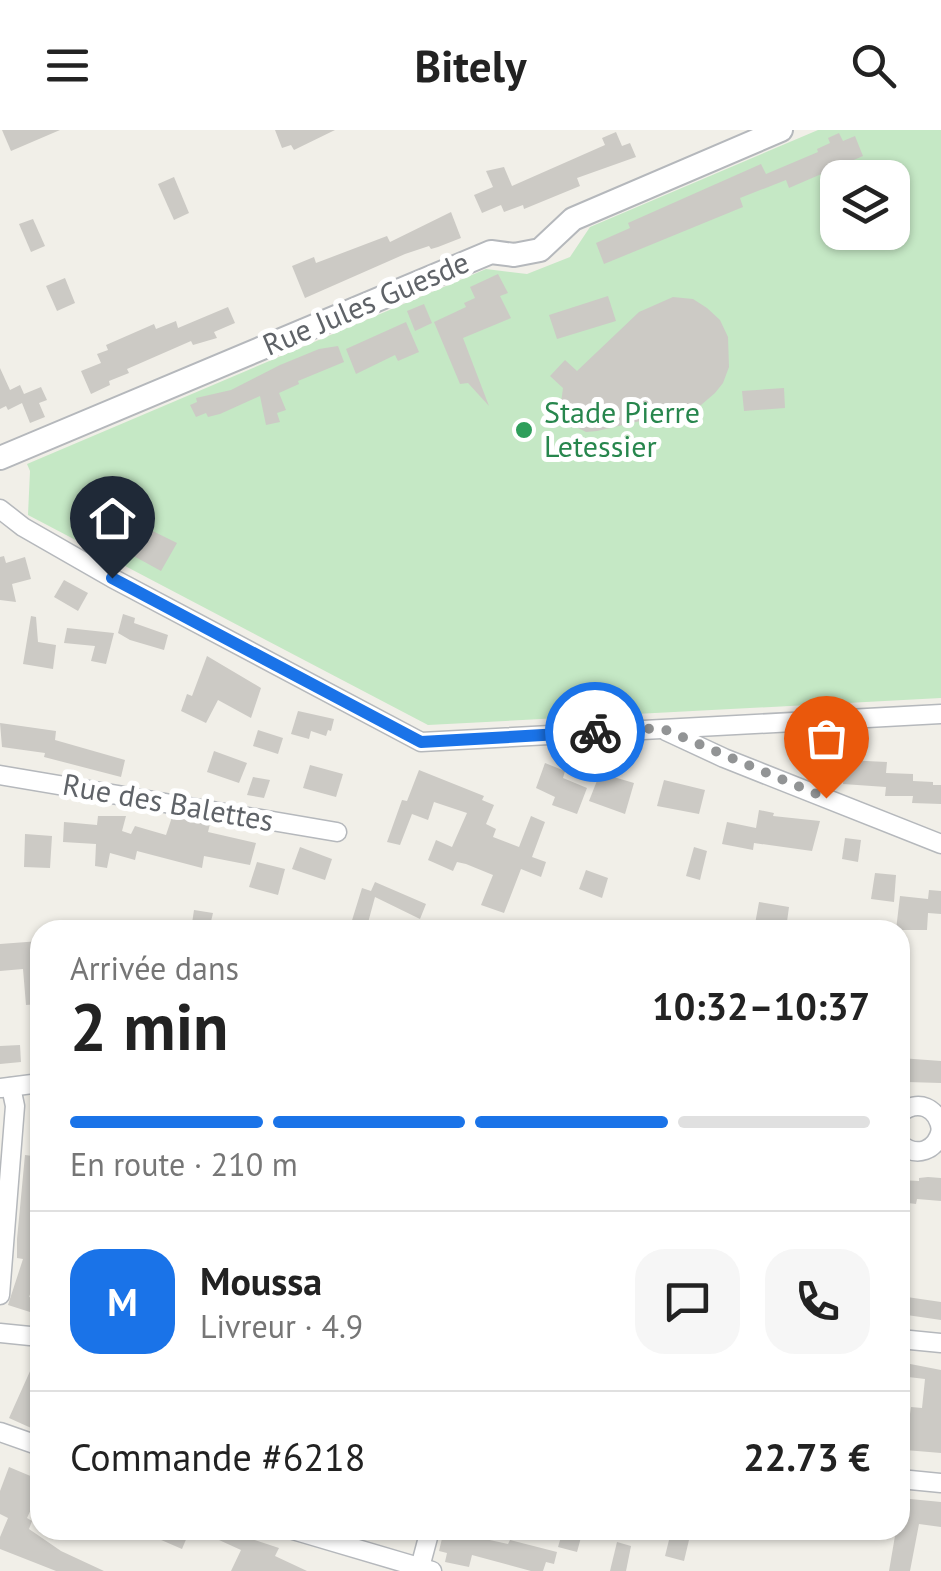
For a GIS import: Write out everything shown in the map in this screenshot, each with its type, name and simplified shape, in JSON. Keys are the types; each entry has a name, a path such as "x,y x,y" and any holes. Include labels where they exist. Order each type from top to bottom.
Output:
{"street":[{"name":"Rue Jules Guesde","path":"0,458 491,252 514,256 540,250 574,219 781,130"},
{"path":"0,509 22,527 112,578 421,742 941,714"},
{"path":"661,728 724,758 941,844"},
{"name":"Rue des Balettes","path":"0,775 337,832"},
{"path":"0,1294 15,1106 6,1088"},
{"path":"910,1106 926,1106 937,1116 940,1137 916,1152 910,1149"},
{"path":"0,1333 30,1337"},
{"path":"910,1340 941,1343"},
{"path":"0,1432 30,1442"},
{"path":"910,1480 941,1482"},
{"path":"326,1540 424,1570 428,1540"}],"green space":[{"name":"Stade Pierre Letessier","path":"818,130 941,130 941,698 428,725 28,515 27,464 486,269 527,274 570,257 590,227"}],"building":[{"path":"2,130 60,130 11,151"},
{"path":"275,130 335,130 294,150 291,145 282,148"},
{"path":"616,132 622,146 630,143 636,157 577,178 580,186 524,209 523,205 504,212 501,205 482,213 474,195 493,187 486,171 504,167 512,186 605,145 602,138"},
{"path":"839,133 843,141 855,136 863,156 854,160 820,160 820,175 789,188 786,180 740,198 743,207 604,264 596,243 630,228 628,223 761,164 766,174 818,152 830,143 828,138"},
{"path":"174,177 189,213 174,220 158,184"},
{"path":"451,212 461,238 405,254 305,298 292,266 314,257 316,263 387,236 390,242"},
{"path":"33,219 45,246 31,252 19,224"},
{"path":"498,274 508,293 500,296 511,318 463,338 489,406 468,383 460,384 434,322 466,307 464,303 475,298 470,287"},
{"path":"65,278 75,303 57,311 46,286"},
{"path":"608,296 616,321 557,339 549,315"},
{"path":"673,297 693,299 707,308 720,320 728,337 729,367 715,393 688,410 597,431 586,432 567,422 560,410 563,388 550,376 565,360 577,371 639,312"},
{"path":"424,304 432,323 415,331 407,311"},
{"path":"228,307 235,323 214,332 217,338 193,345 191,341 127,369 129,373 91,394 81,371 101,363 97,354 108,350 106,345 154,324 156,329 176,321 178,328"},
{"path":"406,322 419,352 398,361 395,355 356,374 346,349"},
{"path":"338,346 344,362 279,393 286,410 277,413 280,422 266,425 260,396 208,417 206,413 196,417 190,405 197,402 196,398 231,390 280,365 319,349"},
{"path":"0,368 10,390 20,385 24,394 41,387 47,400 39,403 45,417 30,423 22,403 8,410 6,406 0,409"},
{"path":"784,388 785,408 744,411 742,391"},
{"path":"90,500 177,543 161,571 119,548 122,536 115,546 76,526"},
{"path":"4,556 6,563 25,557 31,579 12,584 16,602 0,600 0,557"},
{"path":"64,580 88,593 78,611 54,597"},
{"path":"123,614 135,618 134,623 168,635 164,650 118,633"},
{"path":"31,616 36,617 38,642 56,645 53,669 23,664"},
{"path":"67,628 114,633 106,664 91,661 95,646 64,643"},
{"path":"207,656 261,688 251,718 218,700 206,723 181,711 187,694 192,696"},
{"path":"298,711 334,719 331,731 326,736 311,731 309,739 291,734"},
{"path":"0,723 56,731 55,740 125,760 121,777 44,757 45,753 2,747"},
{"path":"258,730 283,738 278,754 253,746"},
{"path":"214,751 247,763 239,783 207,772"},
{"path":"845,760 887,762 886,773 913,774 913,781 941,785 941,804 912,803 913,796 885,796 886,787 843,784"},
{"path":"545,763 565,771 563,778 587,788 577,814 552,805 555,797 536,788"},
{"path":"310,765 343,774 336,797 303,788"},
{"path":"419,770 484,796 482,800 494,805 486,824 496,829 493,837 519,847 531,816 545,822 532,857 546,862 541,877 521,869 504,913 481,905 493,875 457,862 453,871 428,860 436,840 452,847 467,813 434,802 428,820 412,814 400,845 387,842 402,800 407,801"},
{"path":"600,773 634,783 625,814 589,801"},
{"path":"253,777 270,780 264,798 247,795"},
{"path":"664,780 705,790 699,814 657,806"},
{"path":"759,810 774,813 773,816 820,821 812,851 754,843 753,850 722,844 727,822 756,828"},
{"path":"98,816 126,816 122,831 131,834 135,826 166,835 172,817 210,824 208,832 256,843 250,865 204,856 202,868 137,851 135,860 110,853 107,868 95,866 96,844 63,842 64,822 97,825"},
{"path":"25,834 52,836 50,868 24,867"},
{"path":"845,838 861,840 858,862 842,859"},
{"path":"300,847 332,859 325,880 292,869"},
{"path":"694,847 707,851 700,880 686,876"},
{"path":"257,862 285,869 278,895 249,887"},
{"path":"586,870 608,878 602,898 579,889"},
{"path":"875,873 896,875 894,902 871,899"},
{"path":"375,882 426,904 420,919 375,897 369,920 352,920 362,888 371,891"},
{"path":"929,890 941,891 941,914 928,913 927,930 910,930 910,920 897,920 900,896 928,899"},
{"path":"759,902 789,907 787,920 756,920"},
{"path":"194,910 213,913 211,920 192,920"},
{"path":"30,942 30,1005 26,1005 23,969 0,971 0,944"},
{"path":"20,1045 21,1062 0,1064 0,1046"},
{"path":"910,1059 941,1061 941,1083 910,1082"},
{"path":"25,1155 30,1156 30,1312 8,1305 23,1259 17,1258"},
{"path":"941,1178 941,1201 917,1199 916,1204 910,1203 910,1181"},
{"path":"910,1297 941,1302 941,1320 910,1315"},
{"path":"910,1364 941,1370 941,1453 910,1450 911,1407 922,1408 925,1379 910,1377"},
{"path":"30,1371 30,1427 9,1418"},
{"path":"9,1467 30,1476 30,1540 45,1540 104,1571 56,1571 0,1549 8,1518 0,1514 0,1491"},
{"path":"910,1499 941,1502 941,1527 919,1524 910,1571 889,1571 894,1540 910,1540"},
{"path":"161,1540 186,1540 182,1549"},
{"path":"219,1540 254,1540 279,1548 275,1556 307,1571 231,1571 241,1550"},
{"path":"442,1540 508,1544 510,1540 557,1552 554,1564 546,1562 543,1571 531,1571 472,1555 469,1567 445,1562 447,1553 439,1551"},
{"path":"560,1540 580,1540 577,1552 558,1547"},
{"path":"669,1540 689,1540 684,1561 665,1556"},
{"path":"617,1542 631,1546 626,1571 610,1571"}],"way so far":[{"path":"595,732 661,728 724,758 826,798"}],"place":[{"name":"Stade Pierre Letessier","path":"524,430"}],"route":[{"path":"112,578 421,742 595,732"}]}
